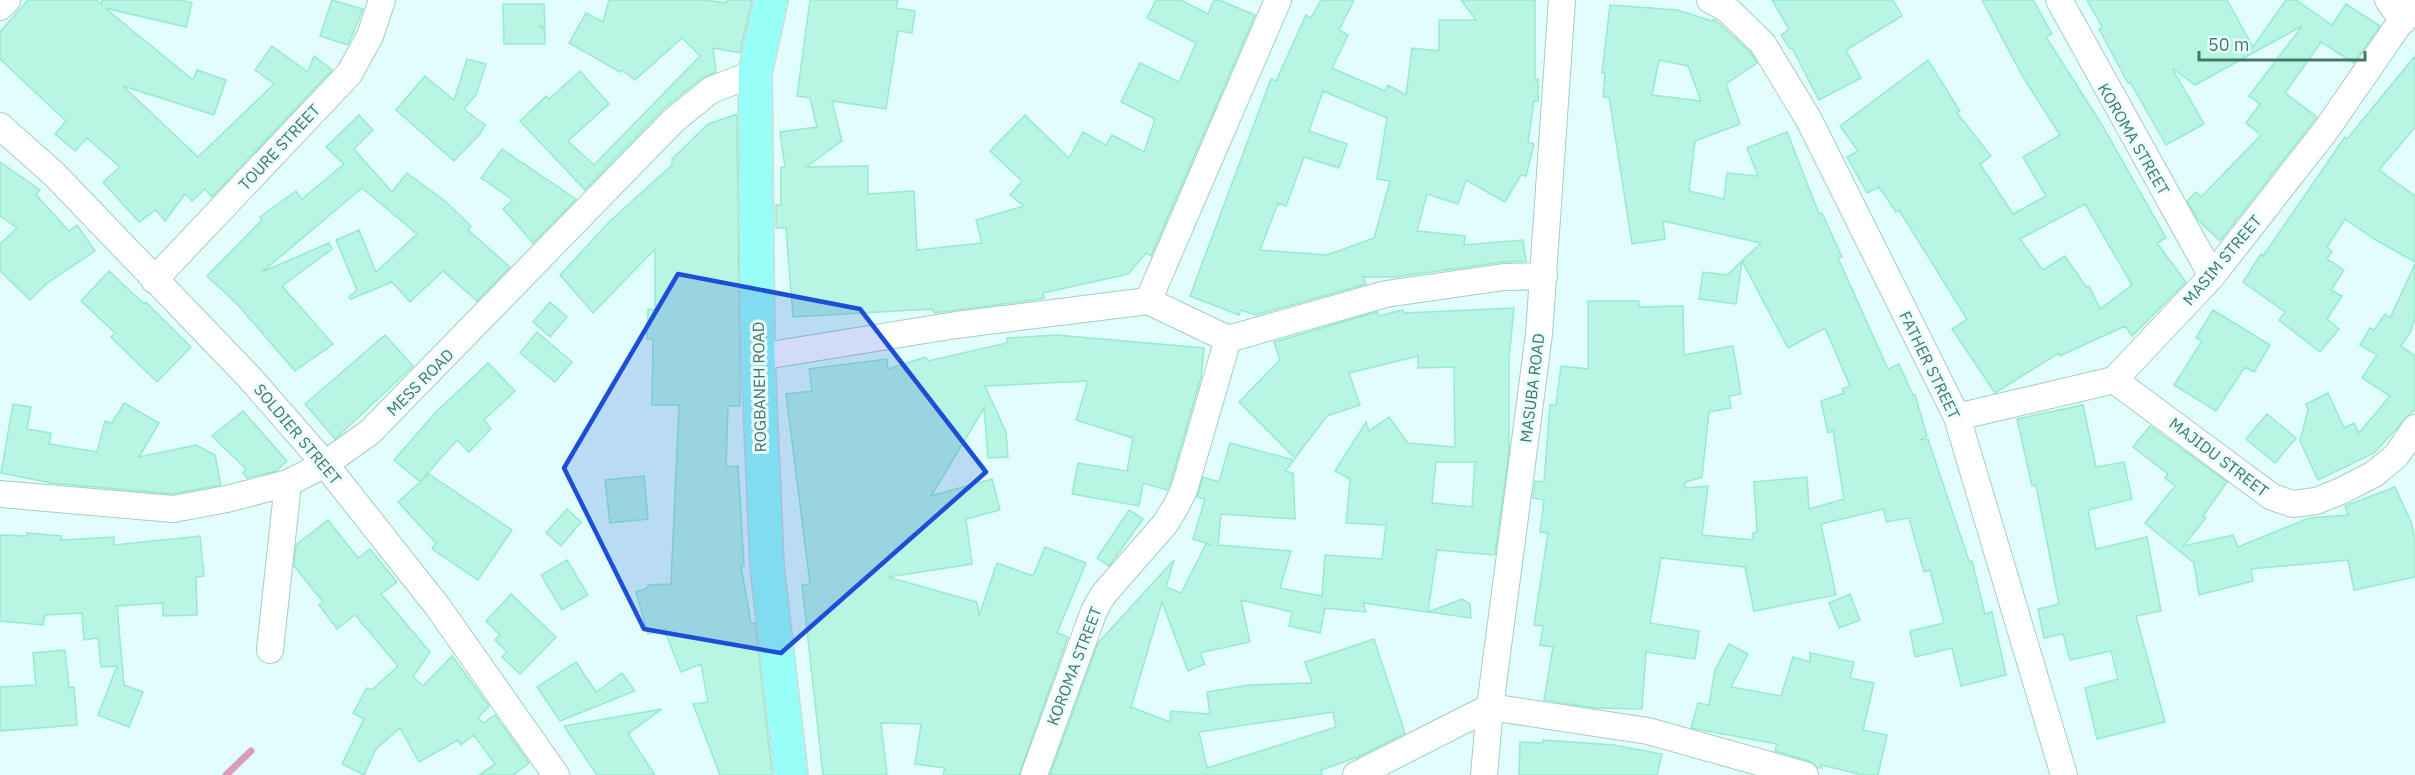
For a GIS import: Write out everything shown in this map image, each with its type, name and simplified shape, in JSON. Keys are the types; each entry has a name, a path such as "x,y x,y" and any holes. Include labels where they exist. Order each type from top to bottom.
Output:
{"main road":[{"name":"ROGBANEH ROAD","path":"771,0 755,73 758,357 767,566 791,775"}],"street":[{"path":"0,7 7,0"},
{"name":"TOURE STREET","path":"154,280 349,74 370,36 382,0"},
{"path":"1148,301 1278,0"},
{"name":"MASUBA ROAD","path":"1484,775 1490,707 1539,334 1562,0"},
{"name":"FATHER STREET","path":"1710,0 1727,9 1763,44 1809,120 1957,417 2064,775"},
{"name":"KOROMA STREET","path":"2059,0 2212,276"},
{"path":"2388,0 2409,11"},
{"name":"MASIM STREET","path":"2114,380 2212,276 2326,130 2409,11"},
{"name":"MESS ROAD","path":"0,494 173,510 288,483 325,464 378,424 674,120 711,90 755,73"},
{"name":"SOLDIER STREET","path":"0,126 54,174 249,377 325,464 438,607 556,775"},
{"path":"758,357 956,325 1148,301 1228,339 1386,294 1504,277 1544,276"},
{"name":"KOROMA STREET","path":"1034,775 1094,611 1103,595 1165,524 1184,490 1228,339"},
{"path":"1957,417 2114,380"},
{"name":"MAJIDU STREET","path":"2114,380 2272,497 2293,504 2316,501 2374,474 2396,456 2415,428"},
{"path":"270,650 288,483"},
{"path":"1356,775 1490,707 1648,731 1805,775"}],"highlighted area":[{"path":"678,274 860,309 986,472 781,653 644,629 564,468"}],"building":[{"path":"28,0 96,0 102,5 102,0 181,0 192,3 186,27 105,8 193,80 197,70 226,80 214,115 123,86 198,157 274,84 255,70 272,46 308,72 314,56 332,70 212,197 205,189 192,201 185,194 165,221 156,210 139,222 103,182 120,167 87,138 75,151 55,134 66,121 0,59 0,32"},
{"path":"332,0 363,9 348,45 320,36"},
{"path":"609,0 702,0 727,3 727,0 752,0 740,53 713,48 716,72 702,78 664,108 585,190 520,121 546,96 549,99 580,71 609,104 568,141 594,165 700,56 682,38 635,80 622,70 620,72 569,43 586,13 603,22"},
{"path":"810,0 898,0 896,8 915,11 912,33 898,31 886,109 832,101 842,141 806,167 868,166 868,194 914,191 917,250 982,243 976,220 1024,206 1010,195 1022,181 990,151 1025,115 1069,158 1083,132 1106,145 1112,135 1144,152 1155,119 1121,102 1140,63 1179,82 1196,43 1147,18 1156,0 1181,0 1208,14 1214,0 1219,0 1255,15 1151,256 1146,253 1128,274 1043,293 1044,298 934,313 932,309 793,317 786,228 776,228 776,205 781,205 781,167 785,167 780,132 817,127 810,98 797,96"},
{"path":"1321,0 1354,0 1339,30 1348,35 1332,68 1385,91 1388,85 1406,95 1412,48 1439,51 1439,20 1476,20 1461,0 1535,0 1535,80 1538,79 1538,101 1534,101 1528,142 1534,144 1526,176 1521,175 1505,202 1466,180 1458,204 1427,194 1417,231 1465,236 1464,245 1523,240 1526,261 1502,262 1396,277 1363,277 1366,284 1256,315 1241,310 1239,315 1190,296 1271,79 1276,81 1306,15 1311,18","holes":["1323,91 1387,118 1377,179 1390,181 1374,238 1327,255 1260,250 1278,203 1286,206 1304,157 1339,168 1347,144 1309,131"]},
{"path":"1772,0 1893,0 1902,16 1846,50 1861,78 1819,100 1792,48 1790,49 1781,35 1789,29"},
{"path":"1982,0 2033,0 2052,34 2046,37 2102,125 2166,238 2157,243 2186,282 2132,336 2125,326 2060,356 2059,353 1995,393 1952,329 1967,319 1899,210 1896,212 1879,187 1867,193 1847,157 1858,151 1840,126 1928,60 1960,111 1957,113 1991,156 1980,164 2013,214 2046,196 2023,157 2060,135 2023,77","holes":["2085,204 2132,285 2100,309 2089,286 2086,287 2065,256 2043,270 2020,239"]},
{"path":"2087,0 2227,0 2253,47 2286,0 2296,0 2332,25 2346,4 2380,26 2354,63 2321,42 2285,93 2317,117 2220,241 2198,220 2187,201 2196,192 2201,197 2261,135 2246,123 2260,104 2249,96 2302,26 2195,85 2172,68 2204,124 2166,145 2130,82 2128,83 2099,29 2102,27"},
{"path":"503,4 544,4 545,28 539,25 545,31 545,44 504,44"},
{"path":"1610,5 1677,10 1712,21 1714,19 1751,53 1757,63 1726,84 1740,124 1695,141 1689,191 1724,199 1727,173 1758,176 1747,148 1787,132 1819,214 1822,213 1842,257 1838,258 1888,369 1899,364 1915,395 1927,436 1920,440 1928,439 1969,561 1972,561 1985,614 1992,612 2006,675 1961,686 1952,648 1915,657 1910,631 1944,623 1930,570 1924,572 1909,518 1886,522 1884,509 1821,524 1836,595 1754,611 1745,567 1661,558 1650,623 1699,631 1695,659 1646,652 1642,709 1595,708 1544,700 1553,647 1540,645 1543,626 1534,625 1548,533 1540,532 1544,500 1533,498 1535,481 1544,482 1550,405 1556,405 1561,366 1588,369 1588,301 1639,301 1639,307 1683,306 1684,355 1733,346 1741,394 1729,396 1731,408 1709,412 1702,477 1684,483 1686,488 1708,486 1702,535 1753,540 1753,533 1757,532 1754,482 1807,477 1809,509 1844,499 1833,431 1828,433 1821,401 1844,393 1842,389 1850,386 1825,328 1788,348 1742,261 1736,304 1699,299 1703,272 1727,275 1761,243 1663,221 1665,239 1632,244 1609,97 1603,97 1605,73 1602,73","holes":["1659,60 1688,66 1701,101 1652,95"]},
{"path":"2415,56 2415,127 2379,170 2415,196 2415,262 2345,219 2327,247 2332,251 2327,259 2344,270 2331,290 2342,296 2327,319 2339,329 2320,352 2279,320 2285,312 2243,282 2345,137 2347,139"},
{"path":"467,59 486,64 476,95 464,109 485,125 480,134 454,161 396,110 425,76 454,100"},
{"path":"737,114 740,406 728,406 726,467 738,466 744,566 741,566 751,624 755,623 772,775 720,775 693,704 708,702 701,664 681,672 664,629 648,634 636,592 648,588 648,585 671,584 679,405 652,405 653,339 647,339 648,309 655,310 655,249 593,313 560,275 609,222 672,165 672,159 708,124"},
{"path":"359,115 373,130 354,149 392,192 407,173 445,201 471,226 468,230 510,267 477,301 443,271 410,302 392,282 351,299 349,297 357,290 336,240 359,230 376,272 417,234 362,188 262,272 329,243 332,249 282,286 333,344 295,371 237,304 207,276 262,220 260,217 296,191 302,199 344,164 326,147"},
{"path":"502,149 576,199 533,243 503,209 513,200 481,178"},
{"path":"0,162 40,190 36,195 69,231 77,225 95,251 46,284 30,300 0,271 0,244 17,228 0,216"},
{"path":"2415,264 2415,317 2411,331 2401,346 2415,356 2415,409 2374,453 2318,480 2300,441 2308,410 2306,404 2328,393 2344,428 2354,423 2359,433 2390,396 2362,378 2377,355 2360,345 2370,328 2374,330 2385,314 2390,318"},
{"path":"109,271 144,304 146,302 191,347 157,382 111,337 115,333 81,301"},
{"path":"550,302 567,317 550,337 533,322"},
{"path":"1514,308 1509,358 1509,451 1495,555 1437,550 1428,612 1462,599 1470,604 1471,618 1363,603 1366,612 1325,608 1320,633 1289,626 1292,612 1241,600 1250,642 1200,653 1205,664 1188,671 1162,602 1131,707 1170,722 1171,711 1210,714 1207,692 1249,685 1312,683 1305,662 1374,639 1405,733 1358,757 1321,770 1322,775 1050,775 1098,643 1174,560 1166,587 1181,593 1206,544 1212,545 1193,539 1205,499 1197,497 1203,477 1219,482 1230,443 1294,460 1285,471 1293,473 1295,519 1221,514 1218,545 1291,551 1280,588 1322,596 1325,555 1382,559 1386,525 1346,523 1350,479 1335,471 1366,422 1369,431 1389,417 1408,443 1455,447 1454,367 1418,368 1418,356 1349,373 1360,405 1327,416 1295,458 1239,402 1280,360 1274,342 1377,312 1379,316 1403,310 1404,313","holes":["1436,462 1475,462 1472,507 1432,503","1333,712 1336,727 1207,768 1199,732"]},
{"path":"2213,310 2270,345 2254,372 2245,367 2216,411 2174,385 2202,341 2196,338"},
{"path":"537,332 572,362 555,382 520,353"},
{"path":"385,335 413,366 335,439 305,404"},
{"path":"1056,335 1204,348 1201,377 1170,484 1167,490 1143,483 1139,506 1072,494 1078,463 1127,471 1133,438 1076,420 1088,381 985,386 1006,432 1008,457 988,458 984,408 931,496 992,479 1000,510 966,519 972,564 888,577 977,602 979,616 997,563 1033,576 1045,547 1086,563 1057,633 1068,637 1019,775 943,775 945,768 915,764 921,724 881,723 887,775 823,775 802,585 810,584 786,394 812,391 809,369 887,359 888,369 926,357 928,361 1007,343 1007,338"},
{"path":"488,363 515,391 484,420 491,429 469,452 457,440 420,482 394,460 437,411"},
{"path":"124,403 159,423 139,457 196,445 215,455 221,485 172,494 51,483 1,473 13,404 31,407 27,429 51,433 49,444 97,452 105,421 112,423"},
{"path":"2083,405 2096,467 2124,462 2132,499 2088,510 2096,549 2147,537 2161,611 2136,616 2165,722 2097,739 2085,688 2118,679 2111,651 2070,660 2063,634 2044,638 2038,609 2059,604 2036,485 2032,486 2017,419"},
{"path":"243,411 287,461 276,471 247,478 243,473 246,469 212,436"},
{"path":"2267,414 2296,438 2275,463 2246,439"},
{"path":"2150,426 2227,482 2203,516 2206,518 2183,546 2233,535 2238,547 2309,518 2348,515 2345,506 2395,487 2411,522 2415,539 2415,577 2354,590 2348,560 2251,569 2253,581 2199,595 2194,563 2145,523 2175,486 2165,478 2168,474 2133,447"},
{"path":"429,474 512,530 478,580 432,549 436,543 398,502"},
{"path":"644,476 648,519 610,523 605,480"},
{"path":"567,509 581,522 561,546 546,533"},
{"path":"1129,510 1143,519 1109,566 1097,558"},
{"path":"328,520 358,558 370,549 397,582 381,594 430,652 413,677 423,686 452,656 489,706 478,718 483,723 495,715 529,763 513,775 479,775 495,764 474,735 461,745 458,740 419,762 400,728 376,749 364,775 342,764 364,719 353,713 367,688 372,690 398,666 355,615 337,629 319,605 323,602 294,566 296,545"},
{"path":"27,533 61,536 61,540 114,537 114,545 200,536 204,576 196,577 197,615 163,616 163,603 117,606 124,685 143,692 129,727 98,715 117,666 101,667 98,638 84,640 82,613 45,615 43,625 0,621 0,535 27,536"},
{"path":"567,560 588,595 562,610 541,575"},
{"path":"511,594 556,637 520,674 502,657 507,652 495,640 500,635 486,621"},
{"path":"1850,594 1860,620 1839,628 1829,603"},
{"path":"1729,644 1748,654 1731,687 1781,696 1793,657 1810,662 1810,653 1854,662 1850,678 1874,683 1863,730 1887,735 1878,775 1863,775 1821,765 1821,768 1818,768 1809,761 1775,751 1777,744 1691,728 1698,703 1709,705 1715,670"},
{"path":"65,650 69,688 74,687 77,725 0,731 0,687 36,685 33,653"},
{"path":"576,662 596,692 622,673 635,691 560,721 537,687"},
{"path":"662,709 628,734 655,775 597,775 564,726"},
{"path":"1543,740 1614,745 1662,754 1657,775 1519,775 1520,742 1543,743"}],"waterway":[{"path":"226,775 251,751"}]}
